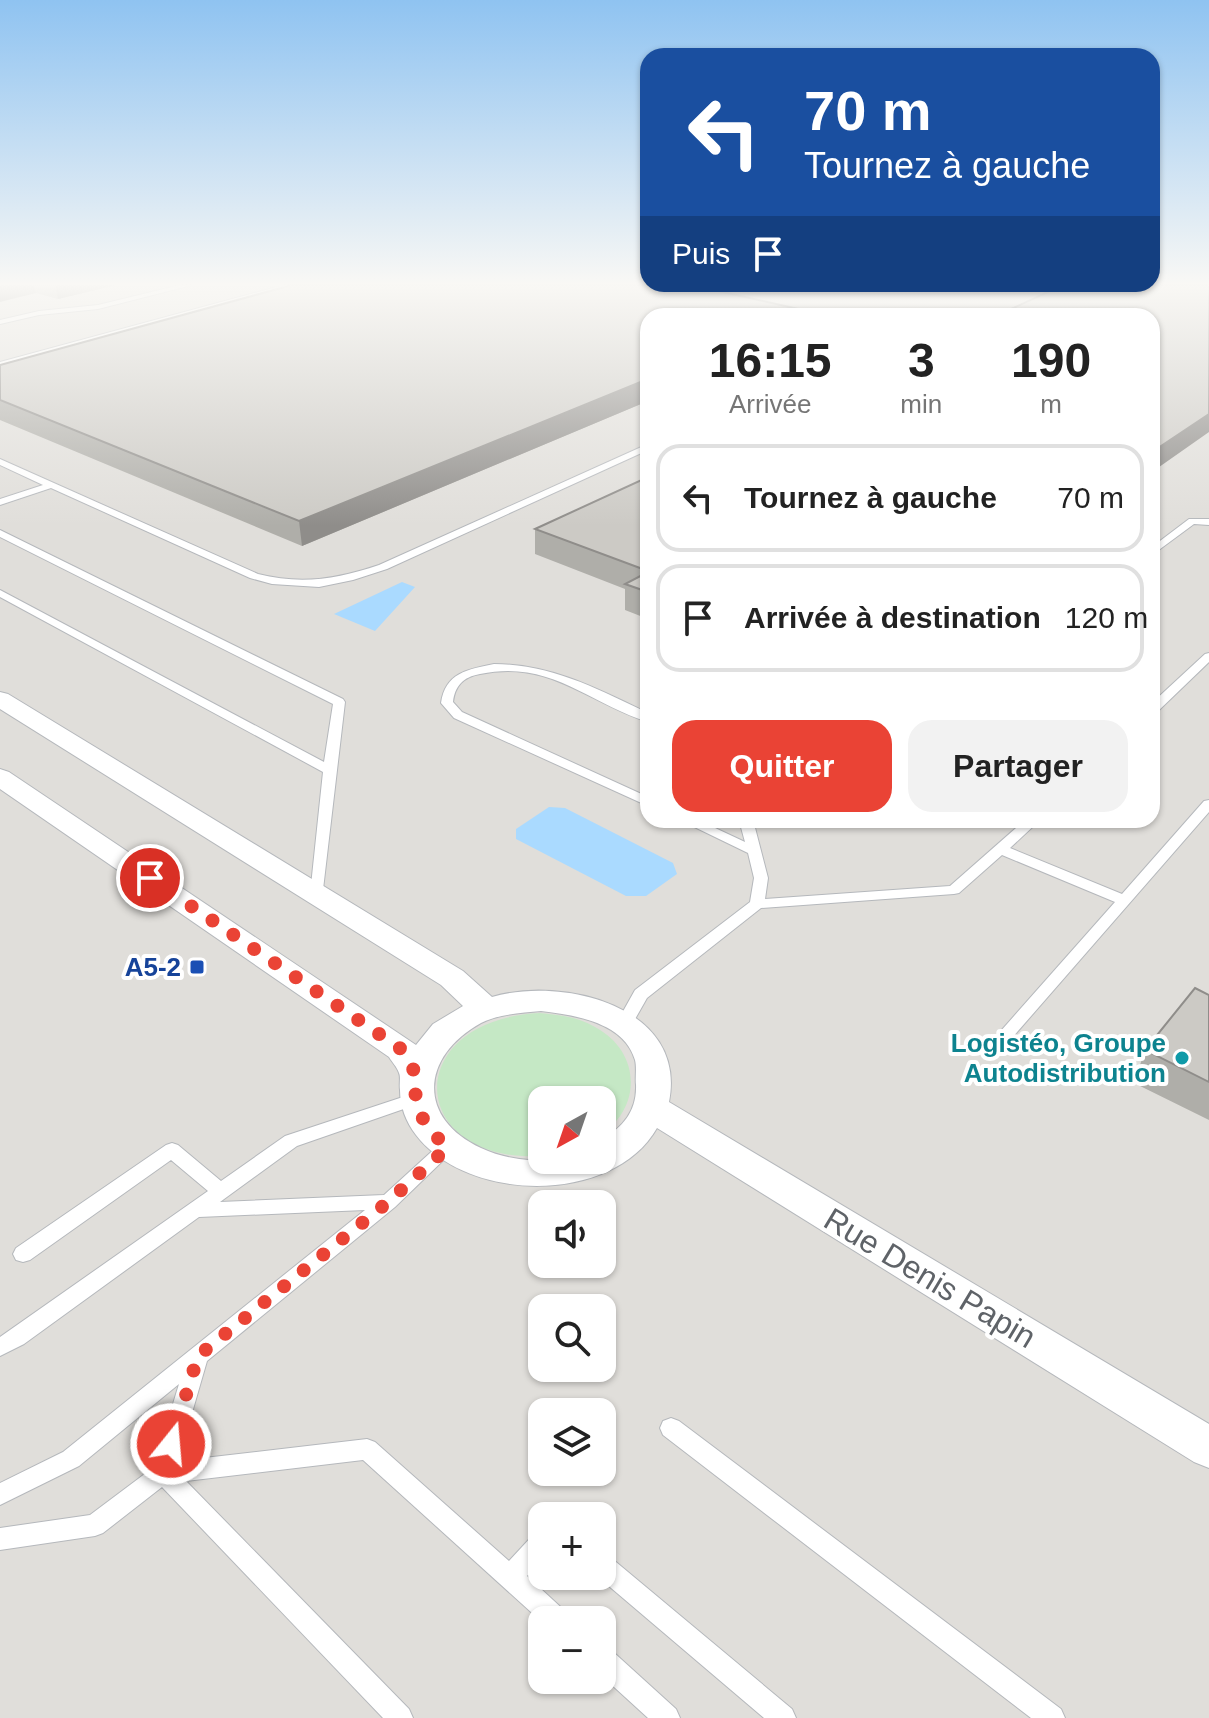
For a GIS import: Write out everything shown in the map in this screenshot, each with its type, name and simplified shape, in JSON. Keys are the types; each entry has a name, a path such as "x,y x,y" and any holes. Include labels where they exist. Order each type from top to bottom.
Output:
{"street":[{"path":"0,699 452,978 484,1008"},
{"path":"0,777 401,1049 416,1086 426,1125 447,1148 480,1166 528,1174"},
{"path":"416,1086 430,1046 453,1024 484,1008 520,1000 558,1000 594,1008 624,1024 646,1049 656,1078 651,1108 633,1136 616,1148"},
{"name":"Rue Denis Papin","path":"651,1108 1209,1448"}],"lane":[{"path":"0,462 254,576 284,585 316,586 346,580 383,567 640,451"},
{"path":"0,502 51,485"},
{"path":"1160,546 1192,521 1209,522"},
{"path":"0,533 339,702 317,895"},
{"path":"0,593 329,770"},
{"path":"1160,702 1209,656"},
{"path":"640,714 538,669 515,664 487,667 461,675 448,689 447,703 458,715 640,798"},
{"path":"992,1050 1209,804"},
{"path":"704,828 751,850"},
{"path":"747,828 761,878 757,904"},
{"path":"624,1024 641,994 757,904 954,890 1024,828"},
{"path":"1001,849 1124,900"},
{"path":"0,1347 17,1338 291,1141 416,1086"},
{"path":"0,1494 71,1459 388,1202 447,1148"},
{"path":"23,1254 172,1150 221,1192"},
{"path":"195,1210 388,1202"},
{"path":"163,1473 198,1356"},
{"path":"671,1428 1052,1718"},
{"path":"0,1539 95,1525 163,1473 367,1449 542,1606"},
{"path":"163,1473 400,1718"},
{"path":"510,1577 528,1557"},
{"path":"616,1577 783,1718"},
{"path":"616,1672 667,1718"}],"shaded area":[{"path":"0,365 640,365 640,828 1160,828 1160,365 1209,365 1209,1718 0,1718"}],"green space":[{"path":"540,1013 562,1016 582,1021 610,1037 628,1064 631,1079 625,1108 616,1121 616,1086 528,1086 528,1155 497,1152 465,1138 445,1116 437,1090 443,1063 461,1039 494,1021"}],"water":[{"path":"402,582 415,587 375,631 334,614"},
{"path":"549,807 565,808 673,863 677,874 646,896 626,896 516,839 516,829"}],"building":[{"path":"0,365 640,365 640,382 299,521 0,400"},
{"path":"1160,365 1209,365 1209,414 1160,447"},
{"path":"640,481 640,568 535,529"},
{"path":"640,576 640,589 625,584"},
{"path":"1195,988 1209,995 1209,1082 1145,1050"}],"place":[{"name":"A5-2","path":"197,967"},
{"name":"Logistéo, Groupe Autodistribution","path":"1182,1058"}],"route":[{"path":"150,878 401,1049 417,1073 415,1099 426,1125 447,1148 388,1202 198,1356 171,1444"}]}
